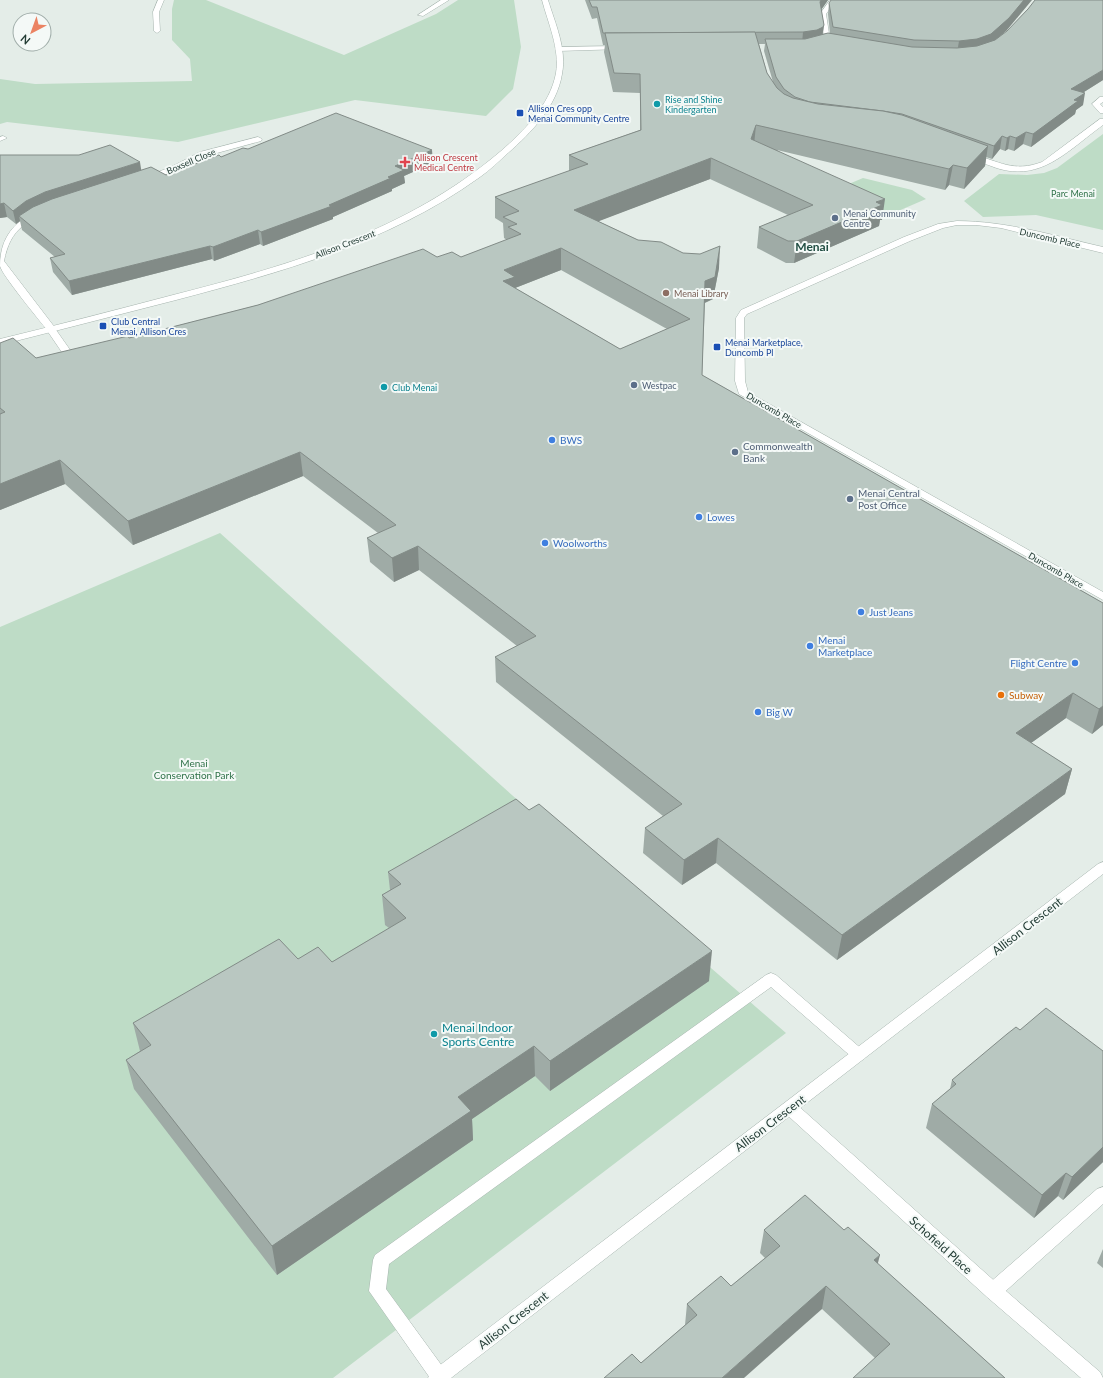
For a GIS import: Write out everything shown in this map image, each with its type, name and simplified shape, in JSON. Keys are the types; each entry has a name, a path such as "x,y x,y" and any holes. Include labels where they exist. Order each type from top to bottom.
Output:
{"street":[{"path":"157,31 156,12 161,0"},
{"path":"421,15 446,0"},
{"name":"Allison Crescent","path":"0,342 196,292 294,263 376,232 448,196 504,154 534,124 544,111 556,85 560,68 558,49 545,0"},
{"path":"826,41 828,37 823,14 833,0"},
{"path":"818,45 826,41 840,44"},
{"path":"558,49 631,48"},
{"path":"1103,99 1096,104 1103,111"},
{"path":"961,152 998,166 1016,169 1034,168 1045,164 1103,121"},
{"name":"Boxsell Close","path":"138,180 174,168 203,154 258,139"},
{"path":"45,212 19,225 4,242 0,261 76,365 84,364"},
{"name":"Duncomb Place","path":"1103,250 1001,226 976,223 957,223 941,226 814,279 744,312 740,318 740,381 744,394 1103,597"},
{"name":"Allison Crescent","path":"438,1377 1103,867"},
{"path":"438,1377 377,1291 381,1260 771,979 859,1055"},
{"name":"Schofield Place","path":"790,1108 992,1291 1094,1378"},
{"path":"992,1291 1103,1194"}],"green space":[{"path":"174,0 206,0 344,55 436,14 458,0 514,0 521,47 513,89 486,116 355,100 178,142 7,122 0,124 0,79 35,84 192,81 190,59 172,40 172,9"},
{"name":"Parc Menai","path":"1103,134 1103,230 1036,215 983,217 964,201 999,174 1027,175 1044,173 1057,168"},
{"path":"863,178 912,190 926,199 882,218 863,210 818,197"},
{"name":"Menai Conservation Park","path":"220,533 522,804 786,1033 333,1378 0,1378 0,627"}],"building":[{"path":"589,0 821,0 820,2 824,25 817,30 803,32 603,33 597,7 592,7"},
{"path":"831,0 1024,0 1009,18 991,34 977,39 959,41 914,40 833,27 829,3"},
{"path":"1035,0 1103,0 1103,70 1071,89 1085,93 1074,100 1078,101 1033,134 1026,132 1016,138 1010,136 1007,138 1002,136 994,146 902,114 810,102 795,97 784,89 776,77 765,39 805,39 828,33 912,47 957,48 977,46 995,40 1007,31"},
{"path":"755,32 767,73 777,88 784,94 793,98 818,104 883,111 902,115 988,146 967,168 953,165 949,169 756,125 751,139 885,199 876,202 882,205 797,241 788,241 759,227 813,205 711,158 574,210 638,240 661,242 683,253 700,254 720,246 715,277 705,281 702,375 1103,603 1103,706 1099,709 1073,693 1016,733 1072,769 842,935 718,838 684,860 645,828 682,804 495,657 536,636 418,546 392,558 367,538 396,525 300,452 128,521 60,460 0,484 0,414 5,412 0,408 0,343 13,338 36,358 128,336 129,338 258,305 423,249 437,257 452,252 461,257 521,234 508,227 517,224 503,217 519,211 495,197 588,164 569,155 641,130 640,74 614,73 605,33","holes":["561,248 690,319 620,349 503,281 515,277 504,270"]},
{"path":"336,113 432,150 395,166 404,170 388,177 391,178 329,205 332,206 261,232 258,230 213,247 210,246 69,281 50,258 65,254 19,216 33,207 52,199 151,167 166,175 219,155 221,157 243,148 248,149"},
{"path":"110,145 140,162 45,192 26,201 13,211 4,203 0,204 0,155 79,155"},
{"path":"516,799 529,810 539,804 712,951 550,1061 534,1046 458,1097 471,1111 272,1246 126,1060 151,1045 133,1023 279,939 298,959 318,947 332,962 406,918 382,895 401,884 388,872"},
{"path":"1046,1008 1103,1051 1103,1147 1072,1177 1066,1173 1042,1195 932,1104 956,1084 952,1080 1016,1027 1020,1030"},
{"path":"805,1195 844,1230 848,1227 880,1255 874,1260 1005,1378 853,1378 890,1344 826,1286 722,1378 604,1378 632,1354 641,1363 697,1315 687,1304 721,1276 731,1286 780,1246 764,1230"}],"place":[{"name":"Rise and Shine Kindergarten","path":"657,104"},
{"name":"Allison Cres opp Menai Community Centre","path":"520,113"},
{"name":"Allison Crescent Medical Centre","path":"405,162"},
{"name":"Menai Community Centre","path":"835,218"},
{"name":"Menai Library","path":"666,293"},
{"name":"Club Central Menai, Allison Cres","path":"103,326"},
{"name":"Menai Marketplace, Duncomb Pl","path":"717,347"},
{"name":"Westpac","path":"634,385"},
{"name":"Club Menai","path":"384,387"},
{"name":"BWS","path":"552,440"},
{"name":"Commonwealth Bank","path":"735,452"},
{"name":"Menai Central Post Office","path":"850,499"},
{"name":"Lowes","path":"699,517"},
{"name":"Woolworths","path":"545,543"},
{"name":"Just Jeans","path":"861,612"},
{"name":"Menai Marketplace","path":"810,646"},
{"name":"Flight Centre","path":"1075,663"},
{"name":"Subway","path":"1001,695"},
{"name":"Big W","path":"758,712"},
{"name":"Menai Indoor Sports Centre","path":"434,1034"}],"district":[{"name":"Menai","path":"812,246"}]}
